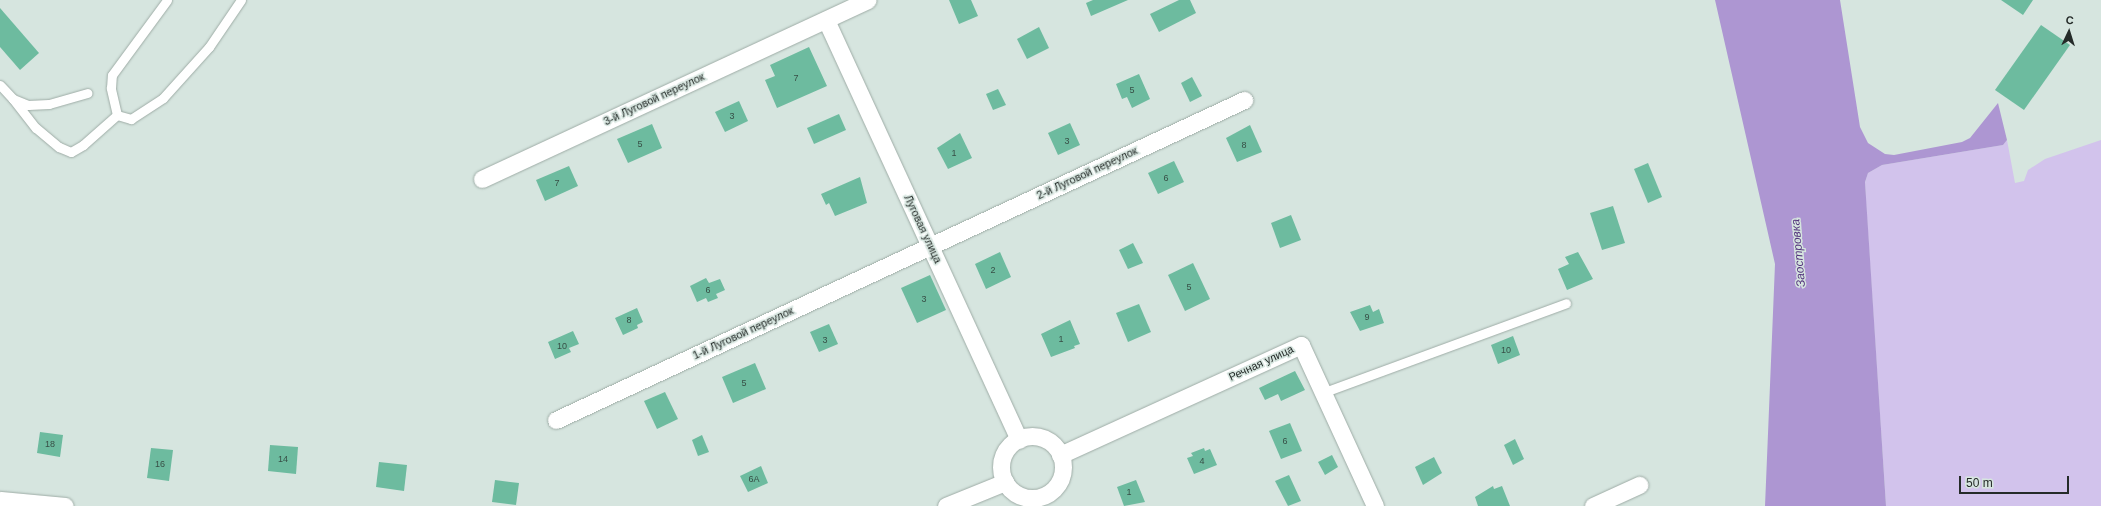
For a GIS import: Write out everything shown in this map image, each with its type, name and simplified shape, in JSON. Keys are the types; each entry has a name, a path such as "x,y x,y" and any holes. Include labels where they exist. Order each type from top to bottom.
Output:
{"street":[{"name":"3-й Луговой переулок","path":"482,179 867,0"},
{"name":"Луговая улица","path":"826,20 1019,440"},
{"name":"2-й Луговой переулок","path":"931,246 1244,100"},
{"name":"1-й Луговой переулок","path":"556,420 931,246"},
{"name":"Речная улица","path":"1060,455 1301,345 1375,506"},
{"path":"1028,437 1043,439 1055,446 1060,455 1062,474 1047,501 1022,497 1012,491 1005,482 1002,472 1005,453 1019,440 1028,437"},
{"path":"946,506 1005,482"},
{"path":"1593,506 1639,485"},
{"path":"0,500 65,506"}],"lane":[{"path":"117,115 111,88 112,75 167,0"},
{"path":"117,115 131,119 163,98 209,47 241,0"},
{"path":"0,85 48,138 71,152 83,145 117,115"},
{"path":"13,99 28,105 49,104 87,93"},
{"path":"1322,393 1566,303"}],"shaded area":[{"path":"2007,140 2015,183 2024,181 2028,170 2045,159 2101,140 2101,506 1886,506 1865,182 1868,173 1882,165 2003,145"}],"water":[{"name":"Заостровка","path":"1715,0 1840,0 1860,127 1868,143 1885,154 1894,155 1962,142 1970,138 1998,103 2007,140 2003,145 1882,165 1868,173 1865,182 1886,506 1765,506 1775,264"}],"building":[{"path":"949,0 971,0 978,16 959,24"},
{"path":"1093,0 1128,0 1091,16 1086,3"},
{"path":"1179,0 1190,0 1196,13 1159,32 1150,14"},
{"path":"2001,0 2033,0 2023,15"},
{"path":"0,8 39,53 20,70 0,47"},
{"path":"2041,25 2070,45 2024,110 1995,90"},
{"path":"1039,27 1049,48 1027,59 1017,39"},
{"path":"809,47 827,86 777,108 765,80 775,76 770,65"},
{"path":"1139,74 1150,99 1132,108 1127,97 1122,99 1116,84"},
{"path":"1192,77 1202,96 1190,102 1181,83"},
{"path":"998,89 1006,105 993,110 986,94"},
{"path":"739,101 748,121 725,132 715,112"},
{"path":"839,114 846,130 814,144 807,128"},
{"path":"1070,123 1080,145 1058,155 1048,133"},
{"path":"652,124 662,148 628,163 617,139"},
{"path":"1250,125 1262,152 1237,162 1226,138"},
{"path":"960,133 972,158 948,169 937,148"},
{"path":"1174,161 1184,182 1158,194 1148,173"},
{"path":"1648,163 1662,197 1648,203 1634,169"},
{"path":"569,166 578,186 545,201 536,180"},
{"path":"860,177 867,203 835,216 829,203 826,205 821,194"},
{"path":"1613,206 1625,243 1602,250 1590,213"},
{"path":"1291,215 1301,240 1280,248 1271,223"},
{"path":"1133,243 1143,263 1128,269 1119,250"},
{"path":"1000,252 1011,277 986,289 975,264"},
{"path":"1578,252 1593,279 1567,290 1558,269 1569,264 1565,257"},
{"path":"1193,263 1210,299 1185,311 1168,275"},
{"path":"930,275 946,310 917,323 901,288"},
{"path":"706,278 709,283 720,279 725,290 716,294 718,298 708,302 706,298 697,302 690,286"},
{"path":"1139,304 1151,332 1128,342 1116,313"},
{"path":"1370,305 1373,312 1379,309 1384,323 1360,331 1350,312"},
{"path":"637,308 643,322 637,325 638,328 623,335 615,318"},
{"path":"1070,320 1080,344 1074,346 1075,348 1051,357 1041,334"},
{"path":"829,324 838,344 819,352 810,332"},
{"path":"573,331 579,344 569,348 571,352 555,359 548,342"},
{"path":"1513,336 1520,355 1498,364 1491,345"},
{"path":"755,363 766,389 733,403 722,377"},
{"path":"1295,371 1305,390 1281,401 1278,394 1265,400 1259,388"},
{"path":"665,392 678,419 657,429 644,401"},
{"path":"1290,423 1302,451 1281,459 1269,431"},
{"path":"40,432 63,435 60,457 37,453"},
{"path":"702,435 709,452 698,456 692,440"},
{"path":"1515,439 1524,459 1513,465 1504,445"},
{"path":"270,445 298,447 296,474 268,471"},
{"path":"151,448 173,450 169,481 147,478"},
{"path":"1204,448 1205,451 1210,449 1217,465 1194,474 1187,458 1193,456 1191,453"},
{"path":"1332,455 1338,467 1325,475 1318,462"},
{"path":"1434,457 1442,473 1423,485 1415,467"},
{"path":"379,462 407,465 404,491 376,487"},
{"path":"761,466 768,483 748,492 740,476"},
{"path":"1289,475 1301,501 1288,506 1275,481"},
{"path":"495,480 519,483 516,505 492,502"},
{"path":"1136,480 1145,502 1124,506 1117,487"},
{"path":"1493,486 1494,489 1502,486 1510,506 1478,506 1475,497"}]}
